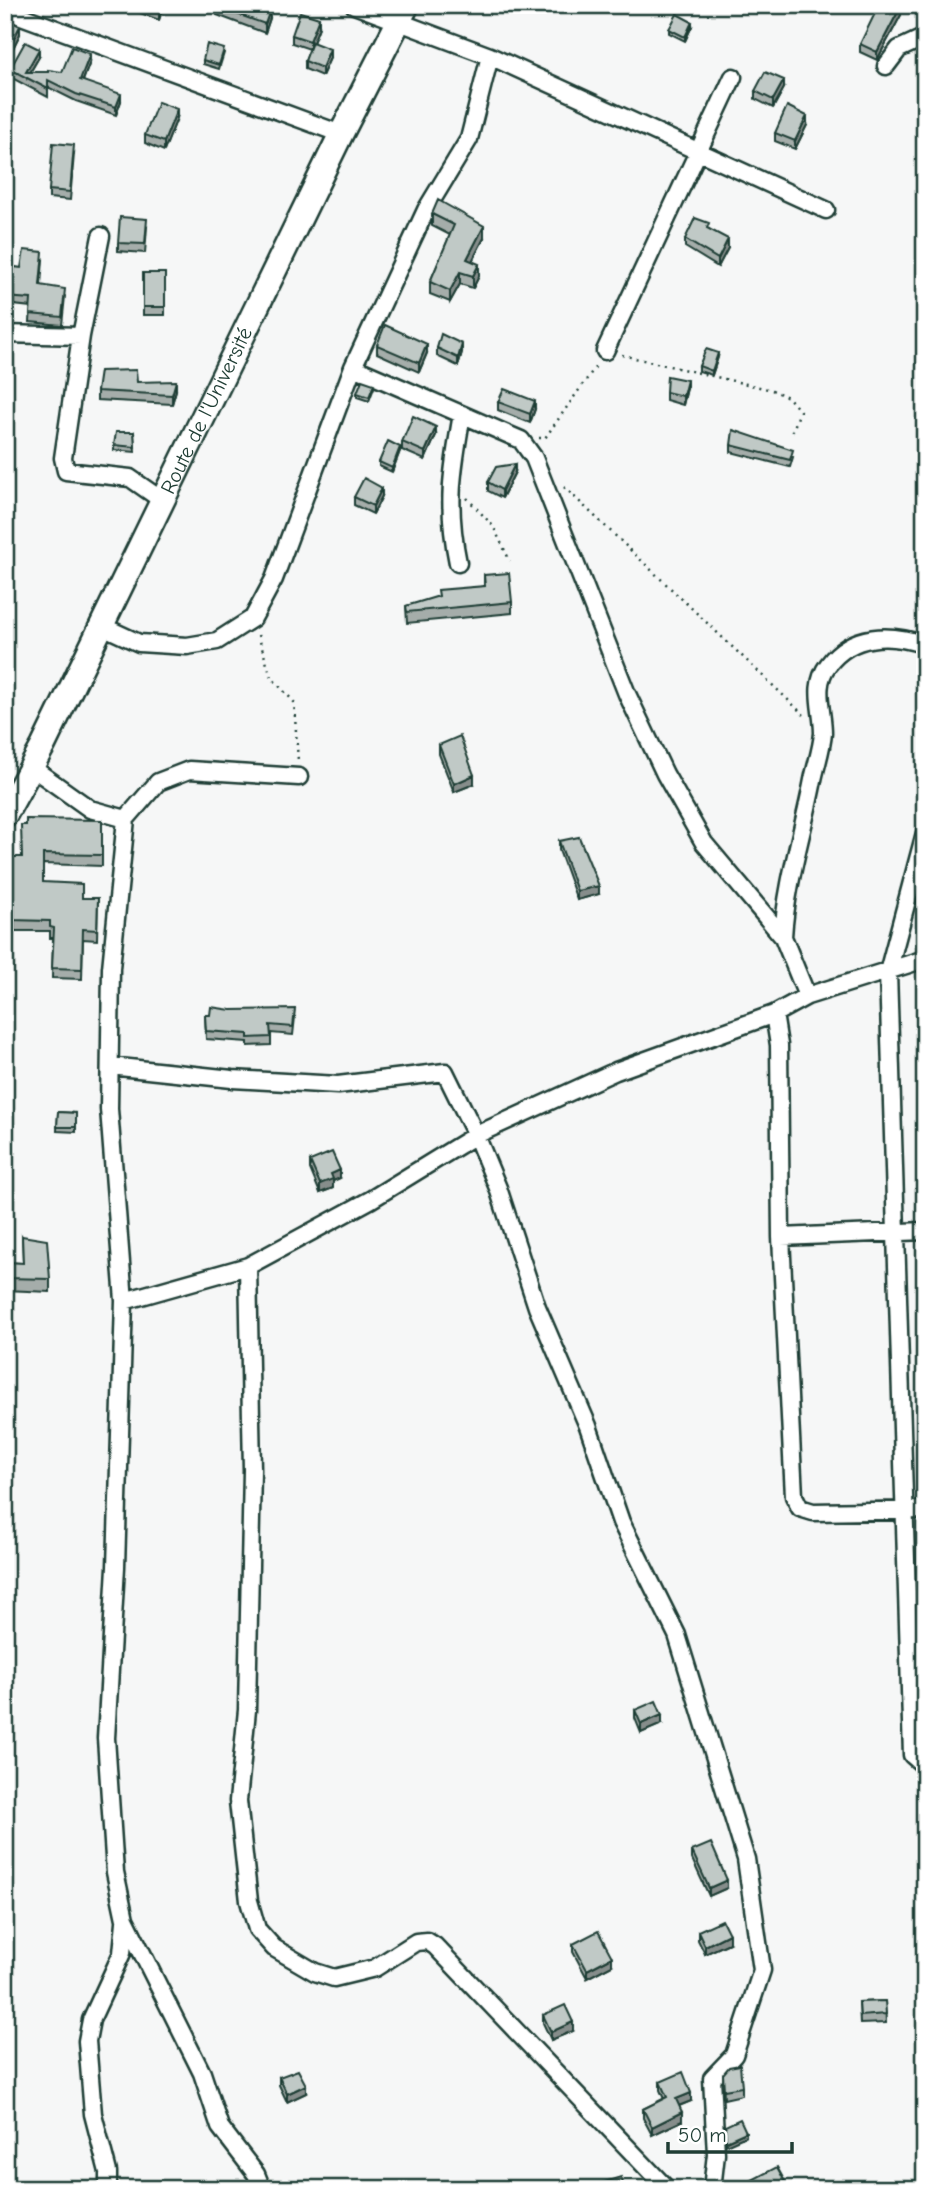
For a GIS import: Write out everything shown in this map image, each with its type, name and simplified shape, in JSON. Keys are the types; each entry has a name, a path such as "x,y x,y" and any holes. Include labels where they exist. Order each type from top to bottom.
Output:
{"street":[{"path":"354,5 403,13 490,56 826,210"},
{"path":"5,10 341,134"},
{"name":"Route de l'Université","path":"5,815 403,13"},
{"path":"886,66 899,49 925,37"},
{"path":"100,625 139,643 187,646 217,641 253,618 274,579 353,367 426,210 469,139 490,56"},
{"path":"605,351 733,77"},
{"path":"101,236 81,336 63,458 66,471 130,478 163,501"},
{"path":"5,334 81,336"},
{"path":"353,367 522,440 534,458 627,694 665,774 704,843 783,937 807,996"},
{"path":"458,563 450,525 450,481 462,414"},
{"path":"783,937 786,898 797,859 822,733 819,685 827,666 843,650 873,637 902,637 925,645"},
{"path":"31,767 90,809 126,819"},
{"path":"262,2189 256,2174 220,2127 202,2073 125,1919 115,1872 106,1738 116,1567 124,1301 109,1109 111,968 126,819 158,782 189,769 299,777"},
{"path":"925,833 888,972 912,1755 920,1762 925,1762"},
{"path":"124,1301 248,1266 370,1200 476,1135 616,1071 774,1014 807,996 925,959"},
{"path":"774,1014 779,1045 781,1237 794,1496 800,1508 813,1512 925,1510"},
{"path":"110,1066 232,1079 338,1085 445,1072 498,1188 537,1307 588,1426 621,1522 677,1636 746,1859 762,1970 734,2055 712,2078 716,2154 712,2189"},
{"path":"781,1237 925,1231"},
{"path":"248,1266 252,1470 247,1710 238,1801 249,1901 257,1929 274,1948 315,1972 334,1978 375,1968 416,1942 427,1941 435,1946 667,2189"},
{"path":"108,2189 108,2172 93,2114 87,2041 91,2020 122,1953 125,1919"}],"path":[{"path":"522,440 545,438 605,351 772,390 788,397 800,411 792,433"},
{"path":"450,481 493,526 510,561"},
{"path":"564,487 822,733"},
{"path":"253,618 271,677 294,702 299,777"}],"building":[{"path":"141,5 161,5 159,12"},
{"path":"257,5 270,10 265,24 217,7"},
{"path":"879,5 901,6 877,52 860,44"},
{"path":"300,12 319,18 310,41 292,35"},
{"path":"677,14 692,22 685,37 669,29"},
{"path":"5,18 20,26 11,44 5,41"},
{"path":"25,42 39,49 26,72 62,72 72,47 90,54 80,80 121,94 116,107 76,94 48,80 48,89 10,69"},
{"path":"312,42 330,49 322,68 305,61"},
{"path":"207,44 224,49 219,65 203,60"},
{"path":"765,72 784,80 773,100 755,91"},
{"path":"158,102 177,109 164,142 145,135"},
{"path":"787,106 807,116 795,141 775,133"},
{"path":"53,143 74,145 70,192 49,190"},
{"path":"438,200 484,226 467,259 479,264 473,276 460,272 450,291 430,282 454,225 432,214"},
{"path":"120,217 147,219 145,244 118,243"},
{"path":"695,218 709,223 707,228 728,239 718,259 685,239"},
{"path":"24,250 43,252 40,285 65,289 62,317 30,314 31,299 5,297 5,266 21,268"},
{"path":"143,273 165,273 165,307 143,307"},
{"path":"385,325 427,344 419,363 377,345"},
{"path":"441,334 462,344 458,358 437,348"},
{"path":"706,349 718,353 712,371 699,366"},
{"path":"136,370 137,382 176,381 172,395 97,391 100,371"},
{"path":"667,376 687,380 683,396 666,392"},
{"path":"362,380 374,384 369,397 357,393"},
{"path":"504,389 535,401 530,414 498,402"},
{"path":"413,416 436,427 425,452 402,442"},
{"path":"733,430 793,450 790,460 731,445"},
{"path":"116,432 134,432 135,447 114,445"},
{"path":"388,441 400,447 392,468 379,462"},
{"path":"515,464 502,490 488,482 496,467"},
{"path":"364,478 382,488 373,506 354,497"},
{"path":"509,573 512,602 407,612 406,606 439,596 438,590 485,586 484,575"},
{"path":"460,736 474,775 454,784 439,745"},
{"path":"26,819 102,820 102,855 43,854 43,882 82,884 82,898 98,898 97,930 83,929 82,969 52,968 54,928 50,927 50,921 11,920 9,857 22,857 21,825 26,825"},
{"path":"579,837 599,886 577,891 559,841"},
{"path":"211,1007 231,1010 295,1009 293,1027 270,1025 271,1037 248,1038 248,1034 206,1031 205,1015 210,1015"},
{"path":"58,1112 76,1113 76,1127 57,1127"},
{"path":"332,1152 340,1170 331,1174 333,1179 320,1184 310,1161"},
{"path":"22,1236 47,1240 50,1279 5,1278 5,1262 23,1263"},
{"path":"656,1701 662,1715 641,1724 635,1710"},
{"path":"711,1843 727,1880 709,1888 692,1851"},
{"path":"722,1920 729,1934 705,1946 698,1931"},
{"path":"598,1931 612,1957 587,1970 573,1944"},
{"path":"885,2001 886,2014 860,2016 859,2002"},
{"path":"565,2005 573,2022 551,2032 543,2015"},
{"path":"740,2065 742,2087 724,2090 723,2074 729,2067"},
{"path":"298,2070 306,2085 287,2094 279,2077"},
{"path":"683,2072 691,2093 676,2099 682,2112 652,2127 643,2109 667,2097 660,2082"},
{"path":"740,2119 746,2132 726,2141 725,2126"},
{"path":"777,2167 789,2189 740,2189 739,2187"},
{"path":"621,2177 625,2189 599,2189 598,2184"}]}
